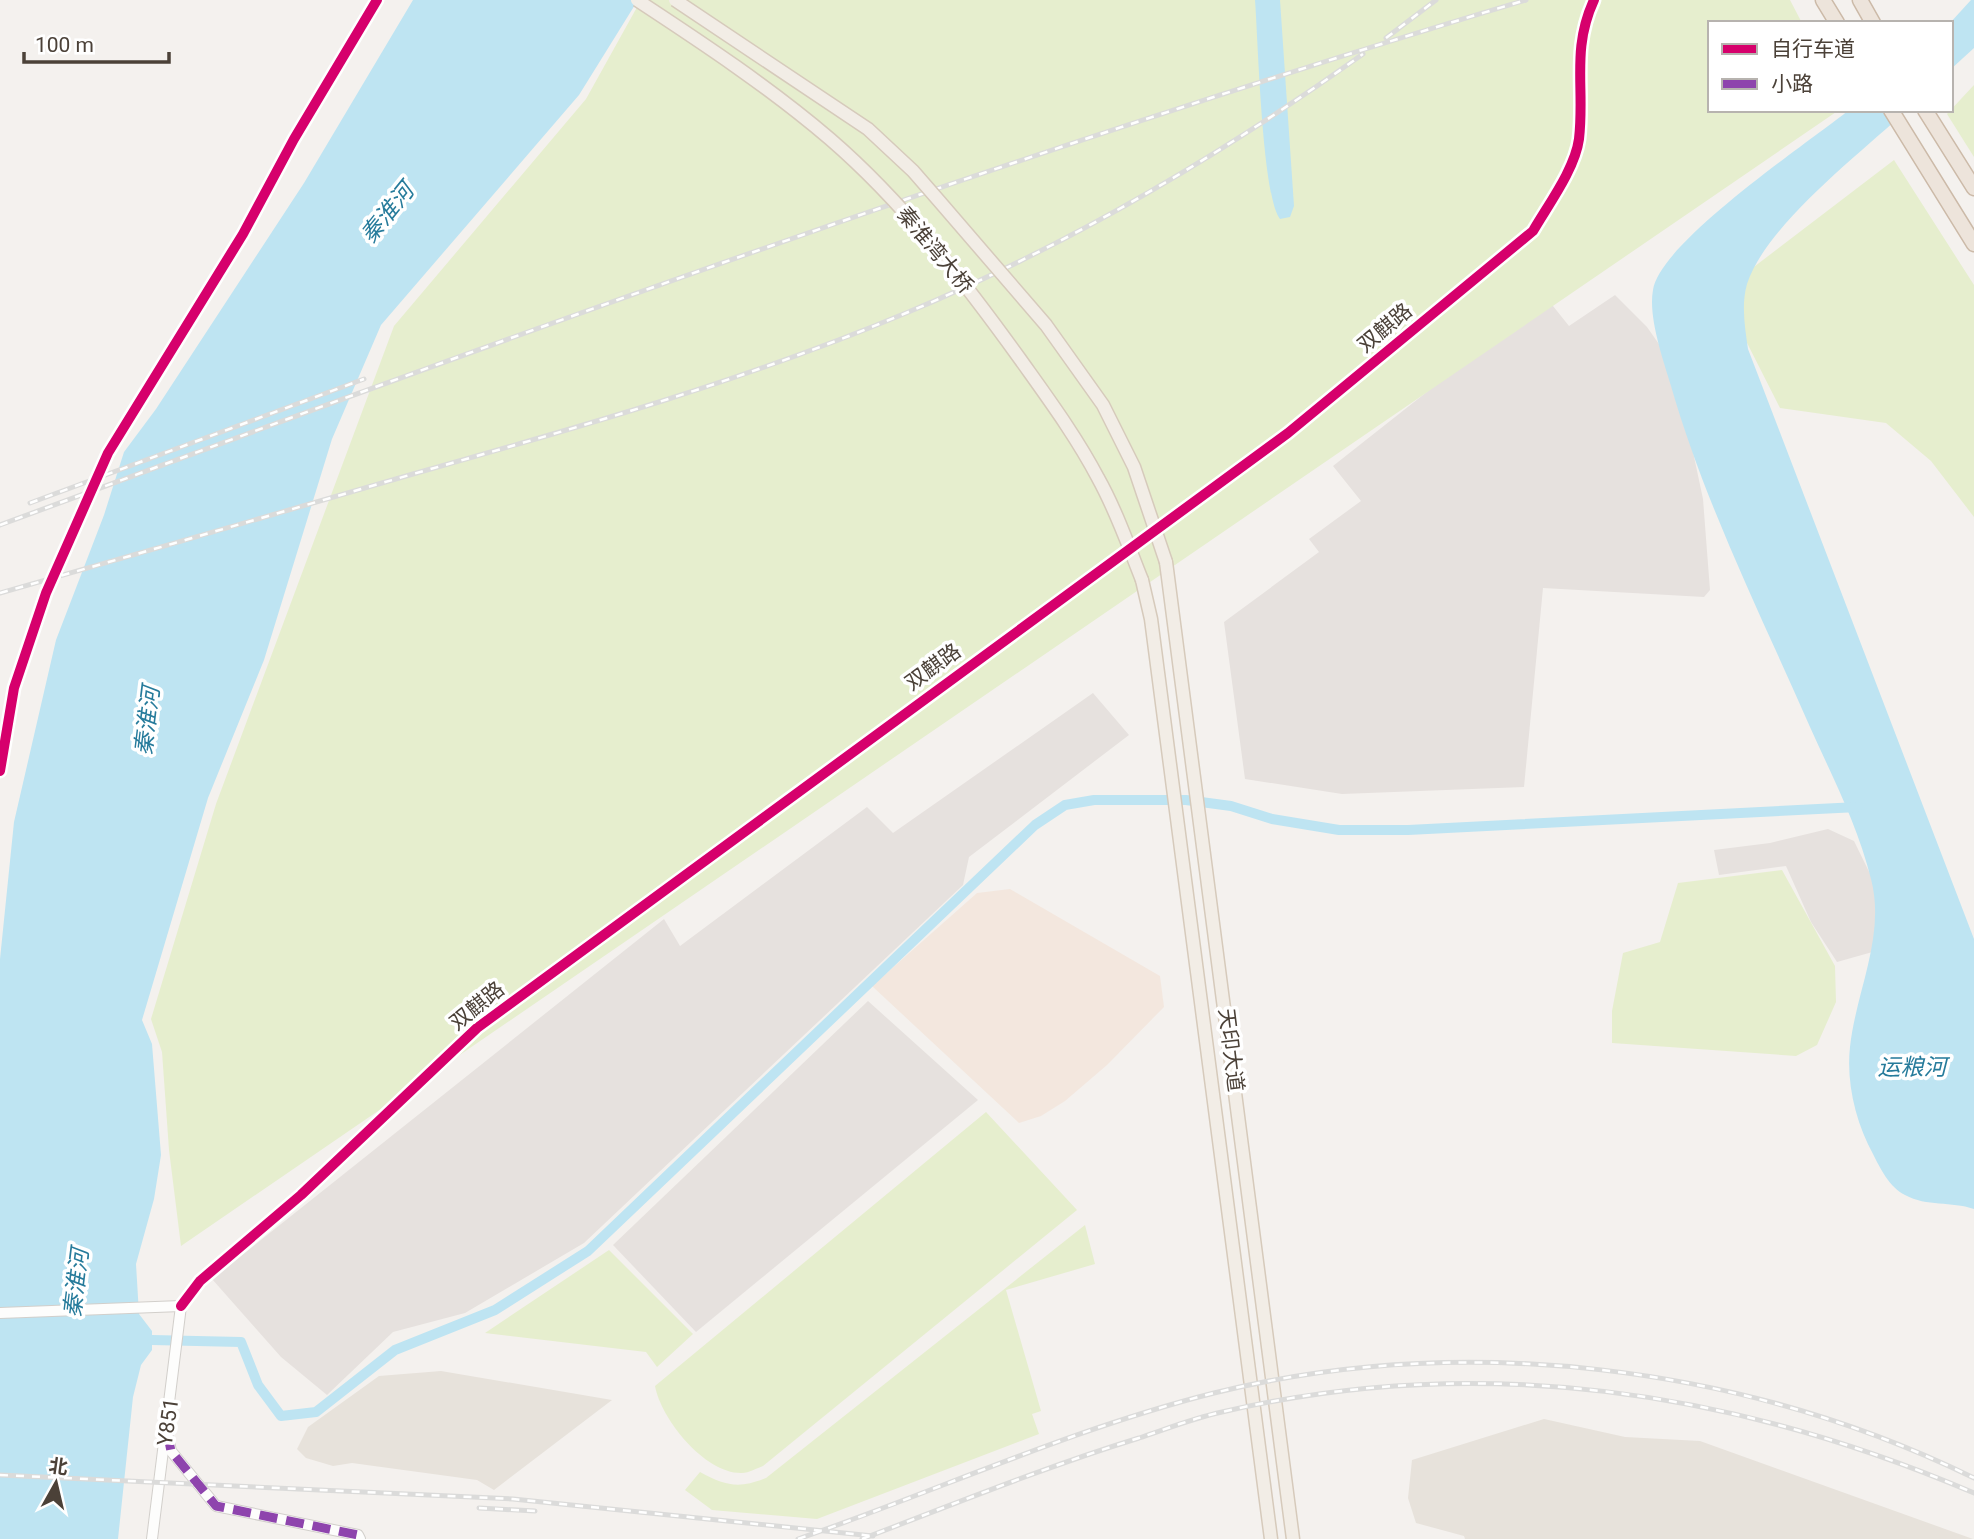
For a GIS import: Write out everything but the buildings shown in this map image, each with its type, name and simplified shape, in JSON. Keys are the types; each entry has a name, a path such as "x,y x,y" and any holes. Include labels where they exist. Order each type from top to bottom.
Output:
{"highway":[{"path":"1823,0 1836,21"},
{"path":"1860,0 1871,21"},
{"path":"1892,112 1974,244"},
{"path":"1927,112 1974,188"}],"main road":[{"name":"秦淮湾大桥","path":"637,0 731,61 796,111 862,169 929,240 981,304 1080,446 1114,510 1142,580"},
{"name":"秦淮湾大桥","path":"675,0 868,129 940,202 1046,326 1097,395 1134,467 1166,562"},
{"name":"天印大道","path":"1166,562 1197,783 1293,1539"},
{"name":"天印大道","path":"1142,580 1151,619 1271,1539"}],"street":[{"path":"0,771 18,676 46,593 108,453 243,234 294,139 377,0"},
{"name":"双麒路","path":"181,1306 200,1281 301,1195 477,1028 919,700 1288,433 1533,231 1560,186 1579,141 1578,76 1583,25 1594,0"},
{"path":"0,1313 181,1306"},
{"name":"Y851","path":"152,1539 181,1306"},
{"path":"166,1432 171,1451 216,1506 321,1526 358,1535 360,1539"}],"shaded area":[{"path":"1533,281 1569,326 1615,295 1647,327 1675,367 1703,499 1710,590 1704,597 1543,588 1524,787 1342,794 1245,779 1224,622 1319,552 1309,539 1361,501 1333,466 1480,350"},
{"path":"1093,693 1129,735 969,857 963,885 584,1243 465,1313 393,1332 327,1395 281,1357 212,1279 664,919 680,946 867,807 893,833"},
{"path":"1828,829 1854,841 1876,886 1876,951 1837,962 1811,922 1786,866 1719,875 1714,850 1770,843"},
{"path":"1010,889 1160,976 1164,1007 1107,1065 1065,1101 1041,1116 1019,1123 872,986 977,893"},
{"path":"868,1001 978,1100 696,1332 613,1245"},
{"path":"441,1371 612,1400 494,1490 477,1480 352,1463 333,1466 306,1458 297,1449 308,1427 379,1376"},
{"path":"1544,1419 1625,1437 1700,1441 1973,1539 1465,1539 1464,1536 1416,1523 1408,1498 1412,1460"}],"green space":[{"path":"641,0 1790,0 1801,21 1708,21 1708,112 1836,112 181,1246 169,1150 162,1052 151,1019 216,804 394,326 586,99"},
{"path":"1974,85 1974,157 1947,114 1953,112 1953,108"},
{"path":"1894,160 1974,285 1974,517 1931,461 1886,423 1780,408 1743,335 1742,276"},
{"path":"1782,870 1835,966 1836,1002 1817,1045 1796,1056 1612,1043 1612,1011 1623,953 1660,942 1678,883"},
{"path":"986,1112 1077,1210 763,1466 745,1473 728,1471 700,1455 675,1428 666,1414 655,1386"},
{"path":"1085,1225 1095,1264 1006,1290 1041,1411 1032,1414 1039,1434 817,1519 712,1510 685,1490 700,1472 717,1480 740,1485 766,1478"},
{"path":"609,1250 693,1334 657,1367 646,1352 485,1333"}],"water":[{"name":"秦淮河","path":"413,0 638,0 579,95 381,325 332,439 264,660 208,798 142,1020 152,1044 161,1155 154,1199 136,1264 139,1314 152,1331 152,1350 141,1365 133,1397 118,1539 0,1539 0,959 14,822 56,640 104,515 124,452 156,409 304,183"},
{"path":"1255,0 1280,0 1294,206 1290,217 1280,219 1274,205 1265,150"},
{"path":"1974,0 1974,48 1953,67 1953,21"},
{"name":"运粮河","path":"1846,112 1905,112 1817,191 1774,238 1757,261 1747,284 1744,300 1745,325 1748,349 1974,939 1974,1209 1913,1199 1900,1192 1882,1171 1862,1129 1851,1089 1849,1061 1853,1026 1873,942 1875,921 1875,900 1866,859 1844,802 1717,516 1685,430 1657,338 1652,301 1653,290 1662,270 1681,246 1707,221"}],"waterway":[{"path":"152,1340 241,1342 258,1385 281,1416 316,1412 395,1350 495,1310 588,1251 1035,825 1065,805 1094,800 1186,800 1231,806 1272,819 1339,830 1408,830 1858,807"}],"railway":[{"path":"1386,38 1436,0"},
{"path":"0,525 569,317 950,184 1333,59 1526,0"},
{"path":"0,593 600,420 724,381 846,337 966,287 1084,228 1198,163 1363,54"},
{"path":"30,503 364,379"},
{"path":"798,1539 1056,1442 1161,1408 1214,1393 1309,1374 1406,1364 1503,1363 1601,1370 1698,1385 1793,1408 1885,1439 1974,1478"},
{"path":"862,1539 1034,1473 1201,1417 1318,1394 1414,1385 1509,1384 1604,1391 1698,1406 1791,1428 1883,1457 1974,1493"},
{"path":"0,1475 513,1499 873,1536"},
{"path":"479,1508 535,1511"}],"marked path":[{"path":"167,1432 171,1451 216,1506 358,1535 360,1539"}],"cycle path":[{"path":"0,771 14,688 46,593 108,453 243,234 294,139 377,0"},
{"path":"181,1306 200,1281 301,1195 477,1028 1288,433 1533,231 1567,174 1579,139 1581,53 1587,18 1594,0"}]}
